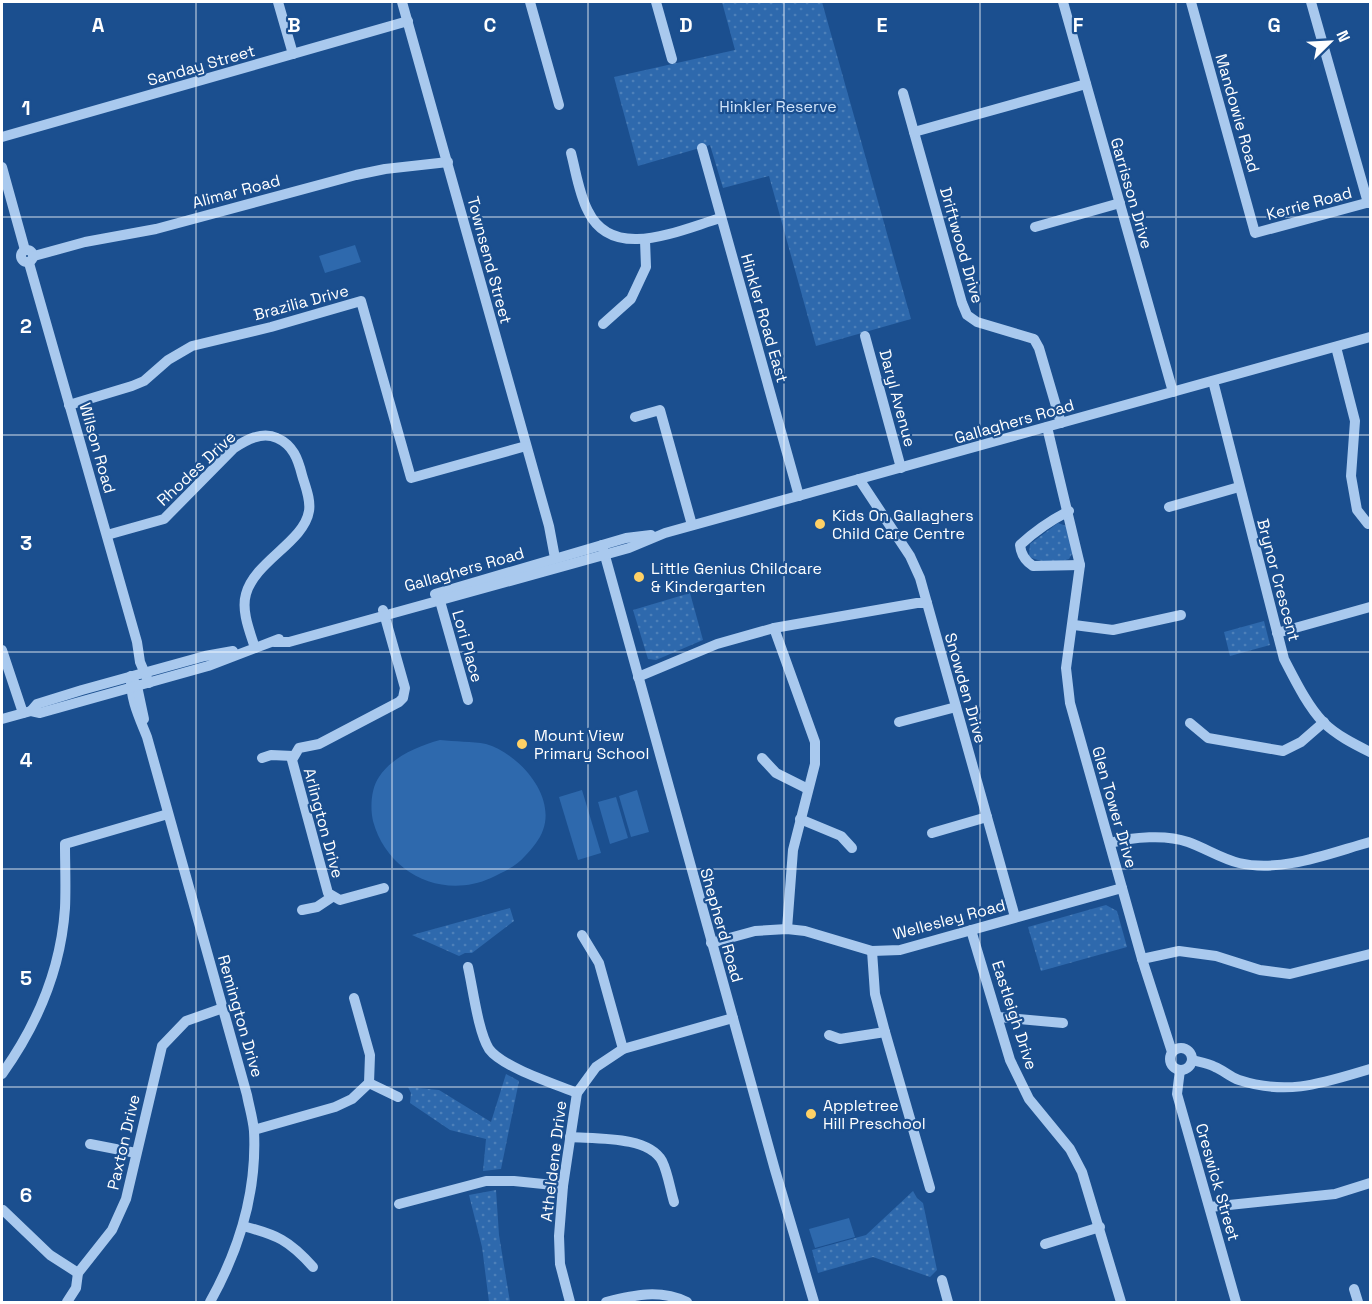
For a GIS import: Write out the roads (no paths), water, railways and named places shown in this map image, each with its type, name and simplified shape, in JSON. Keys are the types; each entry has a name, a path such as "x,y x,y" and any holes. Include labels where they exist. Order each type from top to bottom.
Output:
{"street":[{"path":"278,2 293,54"},
{"name":"Townsend Street","path":"402,2 558,558"},
{"path":"530,2 559,105"},
{"path":"656,2 672,59"},
{"name":"Garrisson Drive","path":"1063,2 1173,392"},
{"name":"Mandowie Road","path":"1191,2 1255,233"},
{"path":"1311,2 1369,203"},
{"name":"Sanday Street","path":"2,137 408,21"},
{"path":"914,132 1086,84"},
{"name":"Driftwood Drive","path":"903,93 967,315 977,322 1034,339 1040,348 1060,423"},
{"name":"Hinkler Road East","path":"702,148 799,496"},
{"path":"571,153 587,210 598,228 619,239 645,240 721,218"},
{"name":"Alimar Road","path":"29,256 86,242 156,229 356,175 385,169 447,162"},
{"name":"Wilson Road","path":"2,167 6,198 29,256 137,642 140,679"},
{"path":"1035,227 1120,203"},
{"name":"Kerrie Road","path":"1255,233 1369,203"},
{"path":"603,324 631,299 646,267 645,240"},
{"name":"Brazilia Drive","path":"69,405 144,381 173,357 192,346 361,301 411,478 526,446"},
{"name":"Daryl Avenue","path":"865,336 901,468"},
{"name":"Gallaghers Road","path":"23,713 37,704 140,679 274,642 289,642 383,611 1371,337"},
{"path":"1336,347 1355,421 1351,476 1357,510 1368,524"},
{"name":"Brynor Crescent","path":"1213,381 1284,659 1297,684 1324,722 1351,743 1370,751"},
{"path":"634,417 660,410 693,525"},
{"name":"Glen Tower Drive","path":"1047,427 1069,511 1080,565 1074,625 1066,668 1070,703 1142,959 1172,1052"},
{"name":"Rhodes Drive","path":"107,535 164,519 234,448 248,439 264,436 276,437 288,445 296,454 308,496 309,509 305,524 250,583 245,597 243,651"},
{"name":"Snowden Drive","path":"859,479 910,556 920,578 1015,917"},
{"path":"1169,507 1239,487"},
{"path":"1069,511 1052,519 1025,540 1020,545 1021,554 1033,566 1080,565"},
{"name":"Gallaghers Road","path":"439,596 558,558 603,550"},
{"name":"Shepherd Road","path":"603,550 711,943 814,1302"},
{"name":"Lori Place","path":"439,596 468,700"},
{"path":"638,677 717,644 774,628 927,603"},
{"path":"1277,633 1371,607"},
{"name":"Arlington Drive","path":"383,611 405,688 403,698 326,740 299,748 292,760 327,893 340,900 384,888"},
{"path":"1074,625 1113,630 1180,615"},
{"path":"774,628 815,742 815,764 793,850 787,929"},
{"path":"2,650 23,713"},
{"name":"Gallaghers Road","path":"2,719 23,713 40,713 119,691 140,679"},
{"name":"Remington Drive","path":"140,679 134,706 147,737 247,1095 254,1130 253,1172 243,1226 225,1274 210,1302"},
{"name":"Remington Drive","path":"140,679 147,737"},
{"path":"119,691 127,694 134,706"},
{"path":"899,722 956,706"},
{"path":"1190,723 1208,738 1283,751 1301,742 1324,722"},
{"name":"Arlington Drive","path":"262,758 271,755 293,756"},
{"path":"762,758 776,773 808,789"},
{"path":"2,1074 35,1019 58,956 65,908 65,844 168,814"},
{"path":"932,833 987,817"},
{"path":"800,819 841,836 852,848"},
{"path":"1110,843 1145,837 1185,841 1239,863 1271,866 1310,859 1371,842"},
{"name":"Wellesley Road","path":"711,943 755,931 787,929 805,931 872,951 900,950 1122,888"},
{"name":"Arlington Drive","path":"302,910 317,907 332,897"},
{"name":"Eastleigh Drive","path":"971,930 1010,1060 1029,1098 1070,1149 1082,1173 1121,1302"},
{"path":"582,935 599,963 623,1049"},
{"path":"872,951 875,994 930,1188"},
{"path":"1142,959 1179,951 1216,956 1260,970 1290,974 1371,954"},
{"path":"468,968 484,1039 490,1051 501,1060 577,1093"},
{"path":"254,1130 335,1107 352,1099 369,1083 370,1055 354,998"},
{"name":"Paxton Drive","path":"67,1302 76,1288 78,1273 112,1230 126,1199 162,1046 186,1021 223,1008"},
{"path":"998,1017 1063,1023"},
{"name":"Atheldene Drive","path":"570,1302 560,1264 560,1236 563,1186 577,1093 596,1067 623,1049 733,1018"},
{"path":"828,1035 840,1039 885,1032"},
{"path":"1178,1048 1186,1048 1192,1054 1189,1067 1180,1070 1171,1064 1172,1052 1178,1048"},
{"path":"1192,1060 1213,1066 1236,1079 1263,1086 1293,1088 1322,1083 1371,1069"},
{"name":"Creswick Street","path":"1180,1070 1177,1094 1236,1302"},
{"path":"369,1083 398,1097"},
{"path":"570,1137 635,1143 652,1149 663,1162 674,1202"},
{"path":"90,1144 136,1153"},
{"path":"399,1204 486,1181 514,1181 563,1186"},
{"path":"1210,1207 1335,1194 1371,1184"},
{"path":"3,1210 50,1256 78,1273"},
{"path":"243,1226 275,1234 300,1252 313,1267"},
{"path":"1045,1244 1100,1227"},
{"path":"942,1280 948,1302"},
{"path":"1354,1289 1358,1302"},
{"path":"606,1302 632,1295 650,1294 668,1295 687,1302"}],"place":[{"name":"Kids On Gallaghers Child Care Centre","path":"820,524"},
{"name":"Little Genius Childcare & Kindergarten","path":"639,577"},
{"name":"Mount View Primary School","path":"522,744"},
{"name":"Appletree Hill Preschool","path":"811,1114"}],"park label":[{"name":"Hinkler Reserve","path":"778,106"}]}
